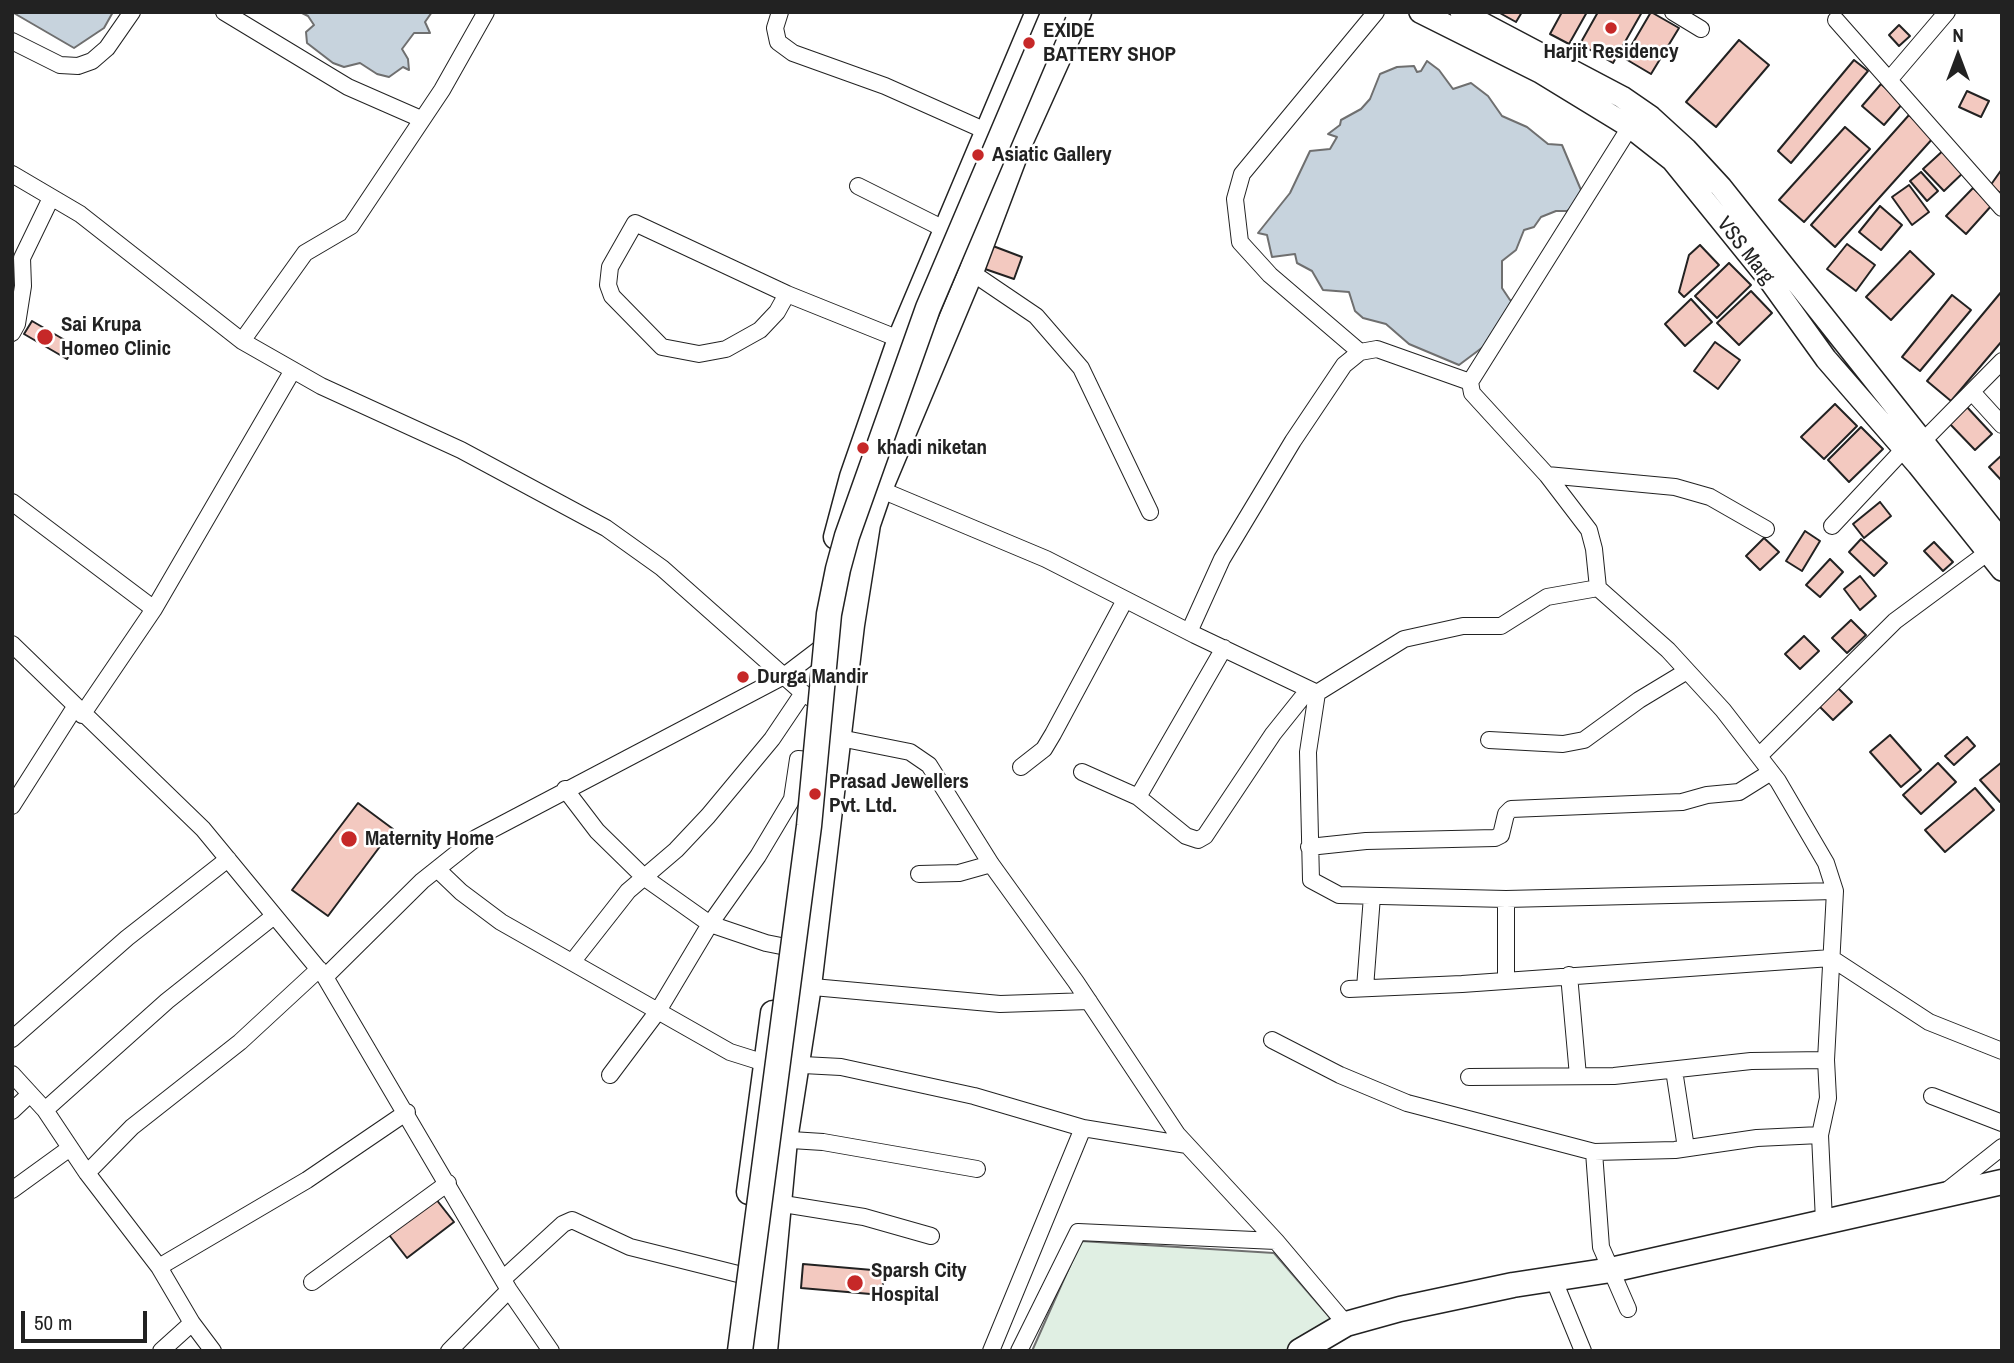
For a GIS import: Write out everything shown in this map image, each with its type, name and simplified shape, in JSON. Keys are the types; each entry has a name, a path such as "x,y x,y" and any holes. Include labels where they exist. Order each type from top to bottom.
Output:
{"main road":[{"path":"729,1351 806,760 807,695 827,574 852,477 900,339 1038,12"},
{"path":"740,1351 809,826 829,614 838,569 847,536 928,308 1054,12"},
{"path":"765,1351 785,1140 809,986 852,625 864,547 880,489 971,271 1019,145 1079,12"},
{"name":"VSS Marg","path":"1420,12 1540,72 1679,155 1794,283 1994,547"},
{"path":"1461,12 1622,97 1651,117 1679,155"},
{"path":"1994,547 2002,570"},
{"path":"1300,1351 1353,1322 1400,1309 1553,1278 1611,1270 2001,1183"}],"street":[{"path":"12,41 60,65 78,66 92,61 107,48 132,12"},
{"path":"224,12 348,87 421,119"},
{"path":"242,341 305,253 351,226 442,90 486,12"},
{"path":"780,12 775,28 778,42 793,53 885,86 986,131"},
{"path":"1360,352 1270,275 1240,242 1235,199 1242,174 1376,12"},
{"path":"1673,12 1701,29"},
{"path":"1889,80 1947,12"},
{"path":"1836,20 2002,208"},
{"path":"1630,127 1470,382 1472,393 1547,475 1589,530 1598,588 1687,671 1759,756 1826,863 1835,891 1826,1060 1828,1097 1820,1135 1824,1221"},
{"path":"12,174 80,214 242,341 293,370 461,450 606,527 662,568 807,695 839,739 920,757 929,765 991,864 1187,1145 1353,1322"},
{"path":"858,186 946,230"},
{"path":"12,333 18,324 18,283 22,258 51,198"},
{"path":"786,294 777,312 760,330 726,349 699,354 662,347 612,296 608,285 610,267 635,223 786,294 936,355"},
{"path":"971,271 1035,316 1081,368 1150,512"},
{"path":"1189,632 1222,559 1293,441 1344,365 1360,352 1377,349 1470,382"},
{"path":"1832,526 1920,451 2002,361"},
{"path":"12,806 154,609 293,370"},
{"path":"1972,392 2002,425"},
{"path":"1547,475 1675,486 1710,497 1766,530"},
{"path":"852,477 1046,559 1313,691"},
{"path":"12,502 154,609"},
{"path":"1759,756 1895,621 1994,547"},
{"path":"1082,772 1138,797 1186,836 1198,839 1205,836 1273,734 1313,691 1404,639 1463,626 1501,626 1547,597 1598,588"},
{"path":"1021,767 1044,750 1125,600"},
{"path":"87,1173 132,1127 322,973 475,838 784,676 852,625"},
{"path":"12,644 78,711 203,829 322,973 407,1112 506,1284 551,1351"},
{"path":"1138,797 1224,648"},
{"path":"1489,740 1563,744 1584,740 1629,706 1687,671"},
{"path":"1313,691 1308,752 1311,880 1339,895 1506,899 1835,891"},
{"path":"573,961 628,891 645,878 708,816 807,695"},
{"path":"610,1075 658,1011 710,924 758,856 792,799 798,760 806,760 839,739"},
{"path":"1309,847 1366,841 1495,838 1501,835 1506,814 1511,809 1682,802 1707,795 1739,792 1771,772"},
{"path":"565,789 597,831 645,878 710,924 783,947 813,953"},
{"path":"12,1039 127,938 228,859"},
{"path":"919,874 959,873 991,864"},
{"path":"437,869 461,892 501,922 730,1052 765,1063 841,1067 974,1096 1083,1128 1187,1145"},
{"path":"1372,895 1357,988 1830,958 1928,1022 2002,1051"},
{"path":"1506,899 1506,980"},
{"path":"45,1110 167,1001 275,916"},
{"path":"1569,975 1578,1076"},
{"path":"778,982 1000,1004 1089,1001"},
{"path":"1272,1040 1340,1075 1407,1103 1594,1152 1686,1148 1757,1138 1820,1135"},
{"path":"1469,1077 1578,1076 1786,1059 1826,1060"},
{"path":"1674,1070 1686,1148"},
{"path":"12,1074 45,1110 87,1173 159,1267 192,1323 213,1351"},
{"path":"12,1111 30,1094"},
{"path":"1932,1096 2002,1123"},
{"path":"159,1267 307,1180 407,1112"},
{"path":"991,1351 1083,1128"},
{"path":"756,1137 823,1142 977,1169"},
{"path":"1937,1196 1962,1181 2002,1147"},
{"path":"12,1190 70,1148"},
{"path":"1594,1152 1601,1247 1628,1310"},
{"path":"312,1282 447,1183"},
{"path":"748,1199 864,1217 931,1236"},
{"path":"449,1351 506,1284 563,1224 572,1220 630,1247 772,1283"},
{"path":"1019,1351 1077,1232 1276,1241"},
{"path":"1553,1278 1583,1351"},
{"path":"161,1351 192,1323"}],"green space":[{"path":"1081,1241 1274,1253 1332,1320 1288,1351 1032,1351"}],"shaded area":[{"path":"12,12 113,12 104,28 74,48"},
{"path":"300,12 432,12 425,22 430,33 414,33 402,49 408,59 409,70 403,67 389,77 377,74 360,63 344,67 333,63 307,43 306,32 314,25 308,16"},
{"path":"1427,61 1439,70 1453,89 1471,83 1488,96 1502,116 1527,127 1548,144 1562,145 1581,190 1577,204 1567,211 1556,211 1541,217 1534,227 1524,230 1516,250 1502,261 1502,288 1510,300 1522,301 1499,335 1459,365 1409,344 1386,324 1363,318 1355,311 1349,292 1323,290 1312,271 1297,263 1295,254 1272,257 1267,235 1258,233 1290,193 1310,151 1330,149 1337,137 1328,134 1340,125 1341,120 1361,109 1370,99 1380,74 1397,67 1414,66 1417,72 1421,71"}],"building":[{"path":"1498,12 1522,12 1516,22"},
{"path":"1562,12 1587,12 1569,44 1550,34"},
{"name":"Harjit Residency","path":"1598,12 1642,12 1613,63 1580,44"},
{"path":"1651,12 1679,28 1651,74 1624,58"},
{"path":"1899,25 1910,36 1899,46 1889,35"},
{"path":"1739,40 1769,65 1716,127 1686,102"},
{"path":"1854,60 1868,71 1791,163 1778,151"},
{"path":"1881,84 1903,103 1884,125 1862,106"},
{"path":"1967,91 1989,101 1981,117 1959,107"},
{"path":"1909,115 1934,137 1835,247 1811,225"},
{"path":"1845,127 1870,149 1804,222 1779,200"},
{"path":"1947,147 1967,169 1944,191 1923,169"},
{"path":"2002,169 2002,194 1990,186"},
{"path":"1921,172 1938,191 1927,201 1910,181"},
{"path":"1909,185 1929,212 1912,225 1892,197"},
{"path":"1973,188 1992,205 1966,234 1946,216"},
{"path":"1880,206 1902,225 1881,250 1859,232"},
{"path":"1847,244 1875,265 1856,291 1827,269"},
{"path":"1700,245 1719,265 1684,297 1679,292 1689,255"},
{"path":"993,246 1022,257 1014,279 985,269"},
{"path":"1910,251 1934,274 1891,320 1866,297"},
{"path":"1729,263 1751,285 1717,318 1695,296"},
{"path":"1751,291 1772,313 1739,345 1717,323"},
{"path":"2002,291 2002,341 1951,401 1927,381"},
{"path":"1952,295 1971,310 1920,371 1902,357"},
{"path":"1691,299 1712,322 1685,346 1665,324"},
{"path":"32,321 75,346 67,359 24,334"},
{"path":"1715,342 1740,360 1718,389 1694,371"},
{"path":"1835,404 1857,426 1824,459 1801,437"},
{"path":"1966,406 1992,434 1975,450 1949,423"},
{"path":"1861,427 1883,449 1849,482 1828,460"},
{"path":"2002,455 2002,481 1989,467"},
{"path":"1880,502 1891,516 1864,538 1853,524"},
{"path":"1805,531 1820,541 1802,571 1786,561"},
{"path":"1764,538 1779,552 1760,570 1746,556"},
{"path":"1861,539 1887,563 1874,576 1849,552"},
{"path":"1934,542 1953,562 1943,571 1924,551"},
{"path":"1830,559 1843,572 1820,597 1806,585"},
{"path":"1860,576 1876,596 1860,610 1844,589"},
{"path":"1851,620 1866,635 1847,653 1832,638"},
{"path":"1804,636 1819,651 1800,669 1785,654"},
{"path":"1837,687 1852,702 1833,720 1818,705"},
{"path":"1890,735 1921,770 1901,787 1870,752"},
{"path":"1967,737 1975,746 1954,765 1945,756"},
{"path":"2002,762 2002,800 2000,802 1980,780"},
{"path":"1938,763 1956,782 1921,814 1903,795"},
{"path":"1975,788 1994,810 1945,852 1925,830"},
{"path":"358,803 393,829 328,916 292,890"},
{"path":"432,1194 454,1222 407,1258 386,1231"},
{"path":"803,1264 884,1271 882,1295 801,1288"}],"place":[{"name":"Harjit Residency","path":"1611,28"},
{"name":"EXIDE BATTERY SHOP","path":"1029,43"},
{"name":"Asiatic Gallery","path":"978,155"},
{"name":"Sai Krupa Homeo Clinic","path":"45,337"},
{"name":"khadi niketan","path":"863,448"},
{"name":"Durga Mandir","path":"743,677"},
{"name":"Prasad Jewellers Pvt. Ltd.","path":"815,794"},
{"name":"Maternity Home","path":"349,839"},
{"name":"Sparsh City Hospital","path":"855,1283"}]}
